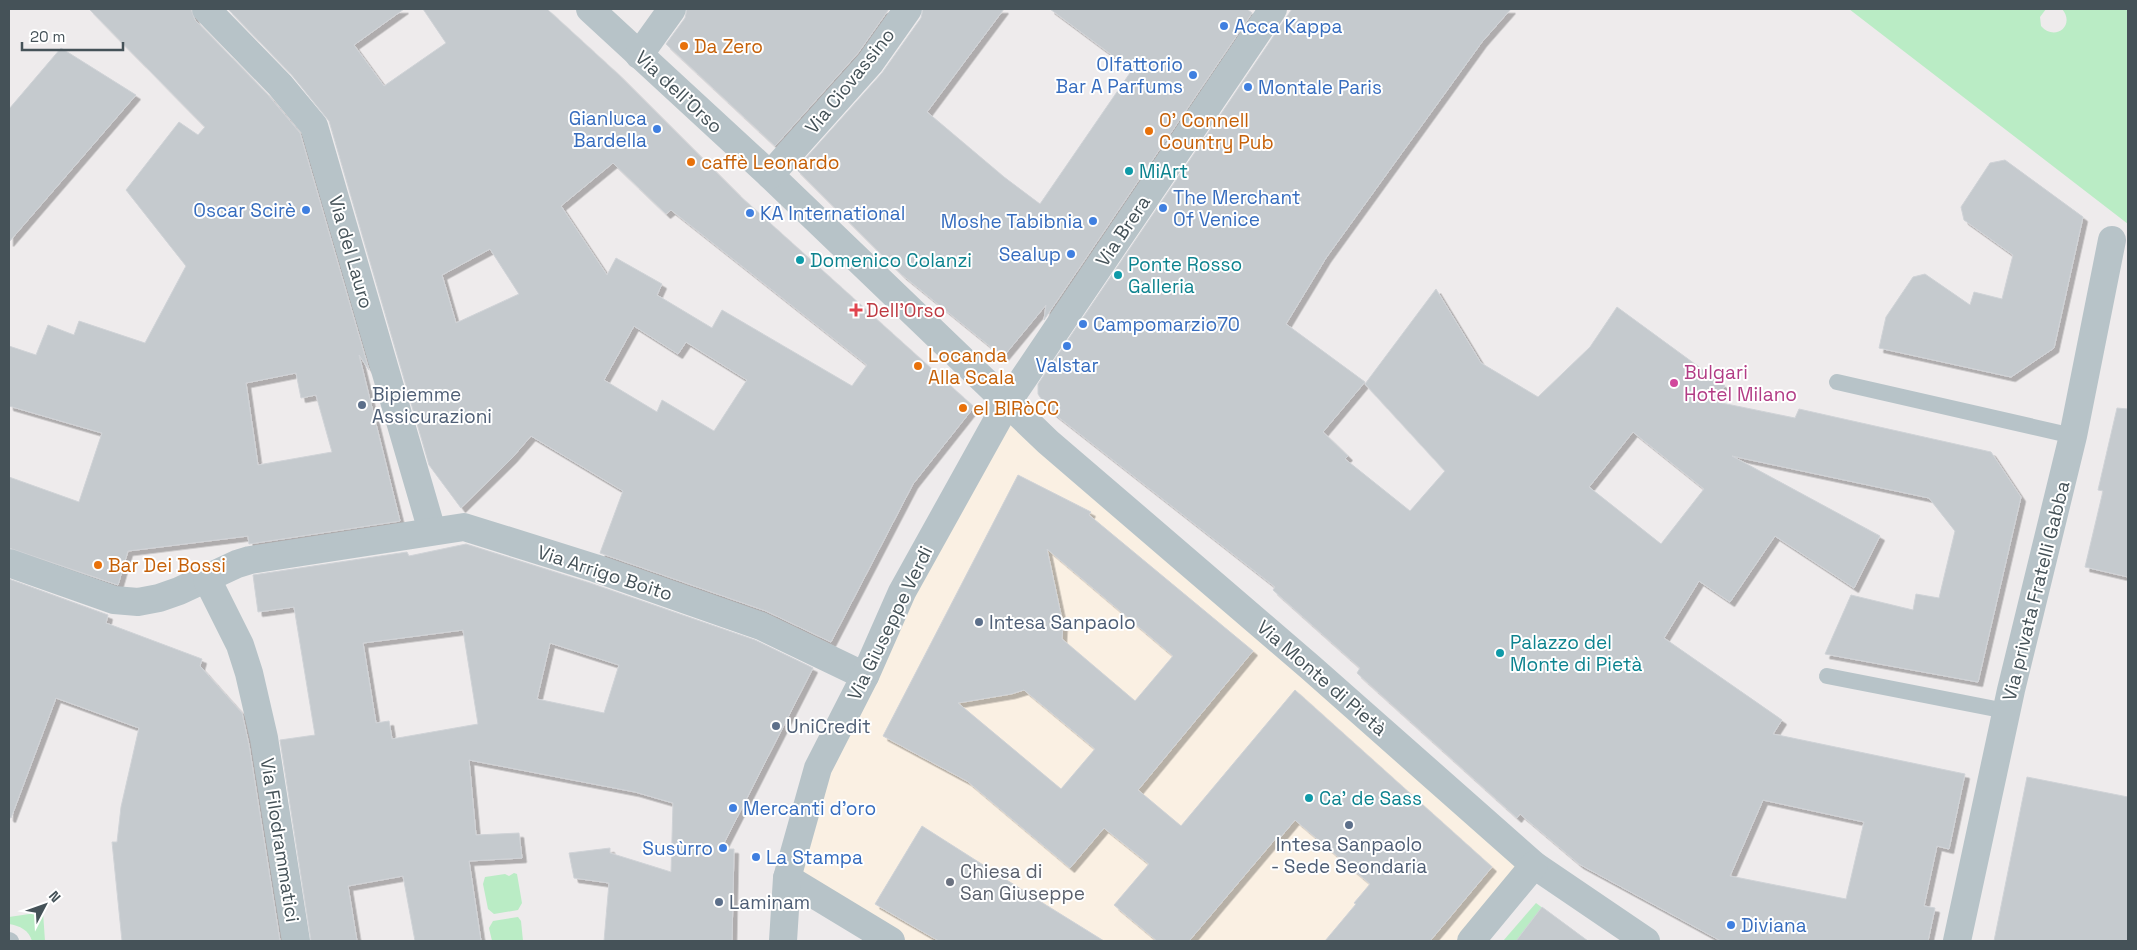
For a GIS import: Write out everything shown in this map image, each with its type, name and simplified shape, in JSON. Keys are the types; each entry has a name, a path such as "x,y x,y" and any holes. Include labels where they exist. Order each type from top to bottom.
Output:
{"street":[{"name":"Via del Lauro","path":"206,9 280,85 314,126 432,531"},
{"name":"Via dell'Orso","path":"590,9 770,175 1007,403"},
{"path":"639,55 672,9"},
{"name":"Via Ciovassino","path":"770,175 870,63 908,9"},
{"name":"Via Brera","path":"1007,403 1269,10"},
{"name":"Via privata Fratelli Gabba","path":"1957,941 2006,711 2073,436 2112,240"},
{"name":"Via Giuseppe Verdi","path":"783,941 787,878 818,768 865,676 902,592 1007,403"},
{"name":"Via Monte di Pietà","path":"1007,403 1048,442 1310,667 1534,865 1646,941"},
{"name":"Via Arrigo Boito","path":"9,563 114,600 138,602 159,598 250,560 464,527 595,568 761,626 865,676"},
{"name":"Via Filodrammatici","path":"207,579 245,659 264,738 296,941"},
{"path":"1471,941 1534,865"},
{"path":"787,878 891,941"}],"lane":[{"path":"1838,382 2073,436"},
{"path":"1827,676 2006,711"}],"shaded area":[{"path":"1008,405 1531,866 1470,941 903,941 790,872 821,768"}],"green space":[{"path":"1849,9 2046,9 2040,17 2041,26 2046,31 2057,32 2062,30 2067,21 2062,9 2128,9 2128,224"},
{"path":"514,873 517,874 522,903 518,910 494,914 488,909 483,884 485,877 505,874 509,876"},
{"path":"1536,903 1587,941 1503,941"},
{"path":"43,912 45,941 32,941 29,934 23,929 9,924 9,917"},
{"path":"518,917 521,921 523,941 492,941 489,928 493,921"}],"building":[{"path":"89,9 191,9 195,20 268,95 300,133 369,370 359,355 400,521 249,544 248,536 128,551 118,585 9,548 9,477 79,502 102,433 9,406 9,346 36,355 48,325 74,335 79,321 145,343 186,266 126,190 179,122 198,135 205,127","holes":["296,373 301,398 316,395 332,452 258,465 246,383"]},
{"path":"228,9 404,9 354,45 384,86 446,43 423,9 547,9 619,75 741,197 974,407 913,484 831,642 766,611 600,553 623,491 531,436 512,458 461,508 429,465 329,121 291,74","holes":["613,163 666,214 671,210 867,365 852,386 722,310 712,328 657,295 662,284 616,258 607,275 561,206","490,249 519,294 456,323 442,275","634,326 678,354 686,342 747,380 714,431 662,400 657,412 604,380"]},
{"path":"687,9 889,9 858,53 775,146 666,44 685,18"},
{"path":"923,9 1004,9 927,112 1004,177 1040,204 1132,70 1050,9 1247,9 1252,13 1044,320 1046,305 1003,357 901,274 796,169 882,73 921,18"},
{"path":"1292,9 1511,9 1482,42 1326,258 1286,324 1365,382 1323,432 1348,456 1345,459 1410,511 1445,471 1365,384 1436,289 1481,363 1538,397 1590,347 1617,307 1725,386 1712,401 1795,418 1799,409 1991,452 2021,497 1978,682 1825,654 1851,595 1913,610 1916,594 1939,598 1955,531 1929,498 1732,456 1880,536 1854,588 1775,536 1730,602 1699,581 1664,638 1782,720 1773,734 1965,774 1949,849 1937,846 1924,906 1935,908 1928,941 1721,941 1579,864 1520,814 1517,818 1357,673 1360,668 1273,590 1275,587 1048,409 1038,394 1038,384","holes":["1633,432 1704,489 1661,544 1589,487","1763,800 1864,822 1846,899 1730,876"]},
{"path":"61,48 136,95 9,242 9,109"},
{"path":"2005,160 2083,217 2054,348 2011,377 1879,348 1886,317 1913,277 1925,274 1970,305 1974,292 2002,299 2013,255 1964,220 1961,207 1990,163"},
{"path":"2117,408 2128,409 2128,577 2085,567 2103,491 2098,490"},
{"path":"1018,475 1091,512 1089,515 1253,651 1138,790 1181,826 1295,690 1492,867 1430,941 1325,941 1370,884 1295,820 1279,839 1277,837 1189,941 1157,941 1114,905 1149,864 1104,828 1070,868 967,781 883,736","holes":["1047,549 1173,656 1135,701 1062,639 1063,624","1024,690 1095,749 1061,789 958,703"]},
{"path":"466,544 590,583 755,640 813,668 721,849 734,849 732,941 604,941 609,883 574,878 569,853 610,848 610,853 671,872 673,803 635,792 469,760 476,835 519,833 522,858 469,861 481,941 415,941 403,876 348,886 357,941 311,941 280,740 315,735 294,607 258,612 253,575 407,552 409,556","holes":["463,630 478,724 392,739 389,721 376,723 363,643","550,643 619,665 604,713 537,699"]},
{"path":"9,579 108,615 106,623 202,659 200,666 242,713 249,745 280,941 122,941 112,842 117,842 121,807 139,728 56,698 11,818 9,817"},
{"path":"2027,777 2128,797 2128,941 1994,941"},
{"name":"Chiesa di San Giuseppe","path":"922,826 1104,941 939,941 875,904"},
{"path":"1542,907 1588,941 1516,941"}],"place":[{"name":"Acca Kappa","path":"1224,26"},
{"name":"Da Zero","path":"684,46"},
{"name":"Olfattorio Bar A Parfums","path":"1193,75"},
{"name":"Montale Paris","path":"1248,87"},
{"name":"Gianluca Bardella","path":"657,129"},
{"name":"O' Connell Country Pub","path":"1149,131"},
{"name":"caffè Leonardo","path":"691,162"},
{"name":"MiArt","path":"1129,171"},
{"name":"The Merchant Of Venice","path":"1163,208"},
{"name":"Oscar Scirè","path":"306,210"},
{"name":"KA International","path":"750,213"},
{"name":"Moshe Tabibnia","path":"1093,221"},
{"name":"Sealup","path":"1071,254"},
{"name":"Domenico Colanzi","path":"800,260"},
{"name":"Ponte Rosso Galleria","path":"1118,275"},
{"name":"Dell'Orso","path":"856,310"},
{"name":"Campomarzio70","path":"1083,324"},
{"name":"Valstar","path":"1067,346"},
{"name":"Locanda Alla Scala","path":"918,366"},
{"name":"Bulgari Hotel Milano","path":"1674,383"},
{"name":"Bipiemme Assicurazioni","path":"362,405"},
{"name":"el BIRòCC","path":"963,408"},
{"name":"Bar Dei Bossi","path":"98,565"},
{"name":"Intesa Sanpaolo","path":"979,622"},
{"name":"Palazzo del Monte di Pietà","path":"1500,653"},
{"name":"UniCredit","path":"776,726"},
{"name":"Ca' de Sass","path":"1309,798"},
{"name":"Mercanti d'oro","path":"733,808"},
{"name":"Intesa Sanpaolo - Sede Seondaria","path":"1349,825"},
{"name":"Susùrro","path":"723,848"},
{"name":"La Stampa","path":"756,857"},
{"name":"Chiesa di San Giuseppe","path":"950,882"},
{"name":"Laminam","path":"719,902"},
{"name":"Diviana","path":"1731,925"}]}
